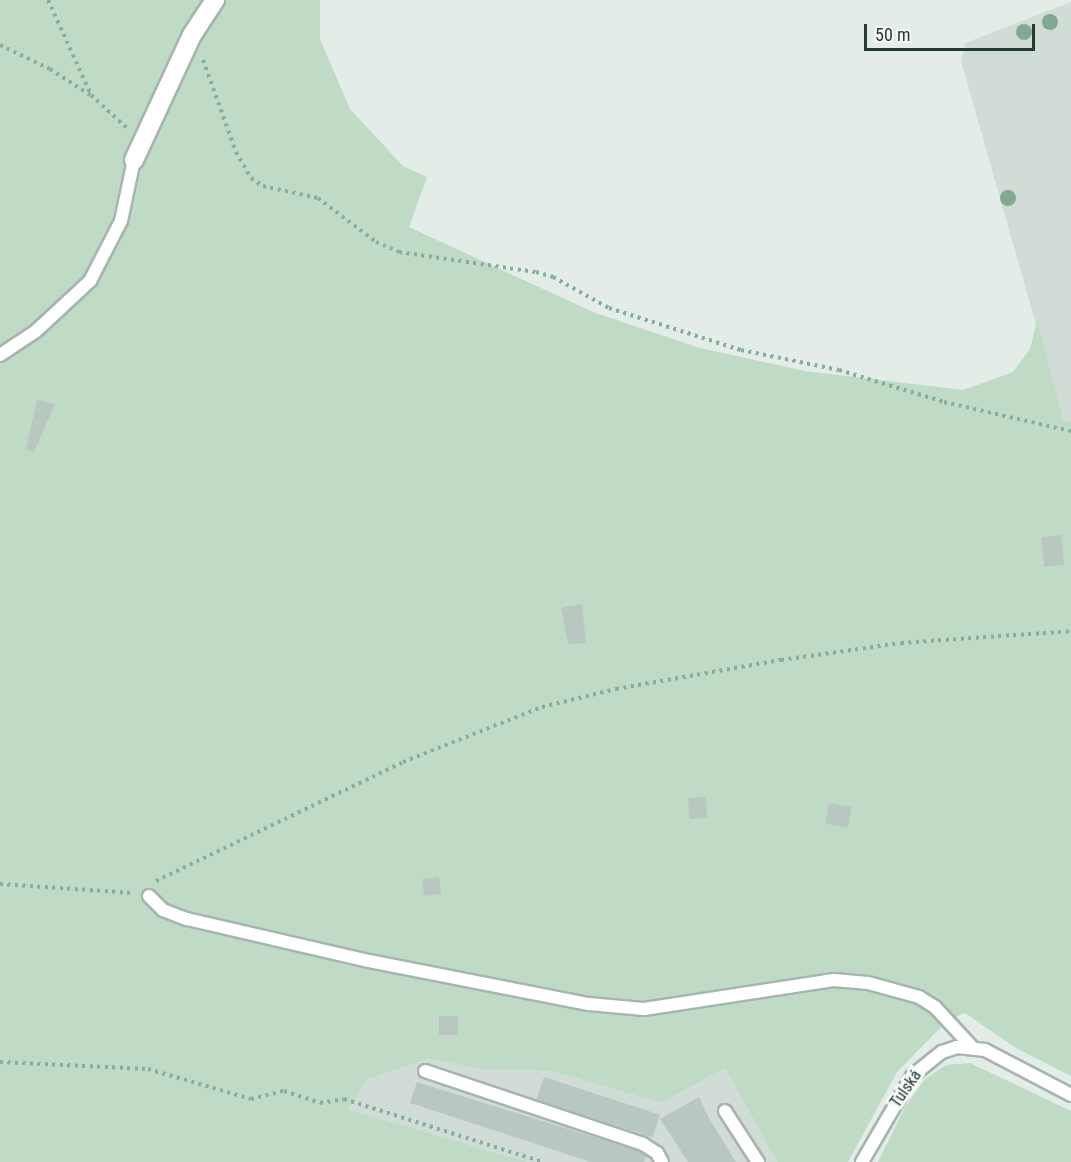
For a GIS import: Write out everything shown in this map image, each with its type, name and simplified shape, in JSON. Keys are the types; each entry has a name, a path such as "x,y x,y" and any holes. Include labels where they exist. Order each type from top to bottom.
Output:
{"street":[{"path":"134,160 192,35 215,0"}],"lane":[{"path":"0,355 36,331 90,281 120,221 134,160"},
{"path":"149,896 163,910 187,919 369,961 589,1004 644,1009 834,980 868,983 927,1002 972,1047 1071,1095"},
{"name":"Tulská","path":"862,1162 912,1076 942,1052 972,1047"},
{"path":"425,1071 643,1144 657,1153 662,1162"},
{"path":"725,1111 758,1162"}],"path":[{"path":"48,0 91,95"},
{"path":"192,35 236,152 251,178 271,189 318,198 375,242 399,252 536,272 553,277 609,308 741,350 839,370 944,402 1071,432"},
{"path":"0,45 50,69 91,95 142,141"},
{"path":"0,884 149,896 154,883 168,873 403,762 542,707 616,689 781,660 901,644 1071,631"},
{"path":"0,1062 148,1069 251,1100 284,1091 308,1101 320,1103 344,1100 364,1104 390,1117 543,1162"}],"shaded area":[{"path":"1071,2 1071,422 1063,420 961,61 965,43"},
{"path":"429,1059 481,1069 551,1071 661,1103 725,1068 777,1162 528,1162 348,1109 367,1079"}],"green space":[{"path":"0,0 320,0 320,39 350,109 403,166 427,177 409,227 593,312 700,348 805,371 963,390 1013,372 1030,349 1037,320 1063,420 1071,422 1071,1076 1016,1048 965,1013 948,1020 897,1072 848,1162 777,1162 725,1068 661,1103 551,1071 481,1069 429,1059 367,1079 348,1109 528,1162 0,1162"},
{"path":"970,1063 1071,1111 1071,1162 878,1162 905,1107 925,1079 946,1065"}],"building":[{"path":"37,400 55,404 34,452 26,449"},
{"path":"1061,535 1064,565 1044,567 1041,537"},
{"path":"582,604 586,643 568,644 561,608"},
{"path":"706,797 707,818 689,819 688,798"},
{"path":"829,803 852,807 848,828 825,824"},
{"path":"439,877 441,894 424,896 422,879"},
{"path":"439,1016 458,1016 458,1035 439,1035"},
{"path":"544,1077 660,1115 653,1138 537,1100"},
{"path":"417,1082 639,1151 646,1156 644,1162 591,1162 410,1103"},
{"path":"699,1097 710,1120 736,1162 688,1162 660,1119"}]}
